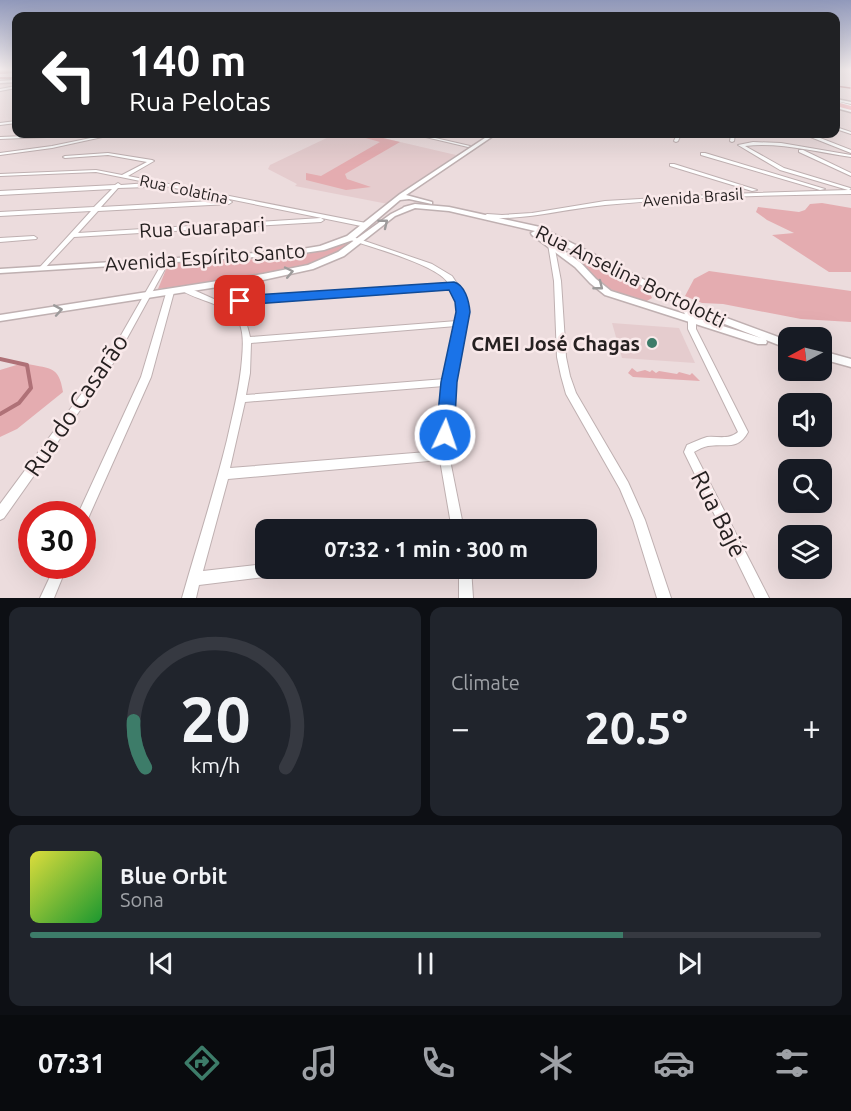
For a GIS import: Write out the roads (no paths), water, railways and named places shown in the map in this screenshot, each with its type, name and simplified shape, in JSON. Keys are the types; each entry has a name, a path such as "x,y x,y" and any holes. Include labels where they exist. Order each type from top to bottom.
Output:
{"street":[{"path":"79,142 84,138"},
{"path":"0,154 96,138"},
{"path":"433,138 468,146"},
{"path":"0,318 170,292 310,267 326,262 413,201 468,146 479,138"},
{"path":"456,159 488,138"},
{"path":"816,138 851,154"},
{"name":"Avenida Brasil","path":"851,154 757,144 739,146 782,169 851,191"},
{"path":"794,147 851,174"},
{"path":"42,268 123,177 152,161 108,154 65,157"},
{"path":"703,154 832,192"},
{"path":"672,165 761,193"},
{"name":"Rua Colatina","path":"0,175 90,171 366,225"},
{"path":"0,193 161,185"},
{"name":"Avenida Brasil","path":"487,216 537,216 572,206 761,193 851,191"},
{"path":"396,200 401,207 413,201 520,225"},
{"name":"Avenida Espírito Santo","path":"0,272 307,251 355,242 366,225 396,200 413,201"},
{"path":"0,214 242,201"},
{"path":"537,216 532,222 537,229"},
{"name":"Rua Guarapari","path":"73,235 332,219"},
{"name":"Rua Anselina Bortolotti","path":"520,225 537,229 683,303 778,343"},
{"name":"Rua Anselina Bortolotti","path":"520,225 576,263 593,281 608,292 692,320 778,344"},
{"path":"0,240 34,238"},
{"path":"355,242 430,265 448,278 462,302 461,323 449,382 444,454 456,519"},
{"path":"551,244 556,261 560,345 565,379 571,394 624,486 639,520 664,598"},
{"path":"556,261 576,263 597,259"},
{"name":"Rua do Casarão","path":"0,514 111,360 166,260"},
{"path":"216,302 454,285"},
{"path":"184,289 231,310 243,323 248,340 242,399 189,598"},
{"path":"640,304 658,299 658,290"},
{"path":"90,501 146,377 170,292"},
{"name":"Rua Bajé","path":"683,303 692,320 692,329 743,432 740,438 733,441 707,442 691,448 689,452 762,598"},
{"path":"248,340 461,323"},
{"path":"832,359 851,363"},
{"path":"242,399 449,382"},
{"path":"223,474 444,454"},
{"path":"194,579 255,572"},
{"path":"47,598 55,579"},
{"path":"466,598 468,579"}],"waterway":[{"path":"0,359 27,365 31,388 19,403 0,414"}],"place":[{"name":"CMEI José Chagas","path":"652,343"}]}
